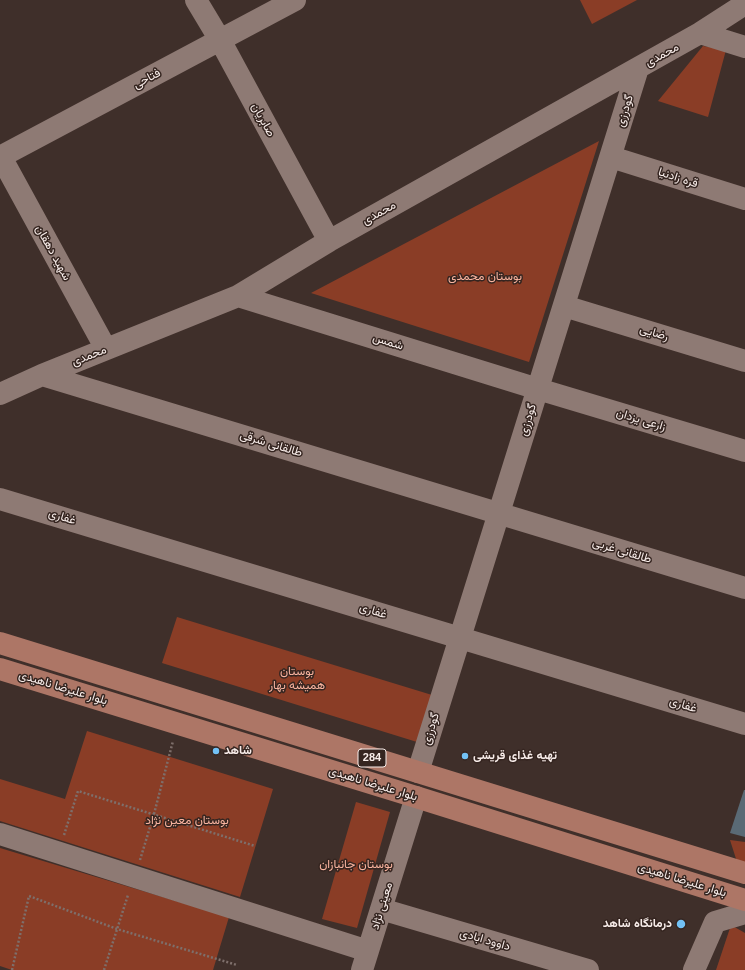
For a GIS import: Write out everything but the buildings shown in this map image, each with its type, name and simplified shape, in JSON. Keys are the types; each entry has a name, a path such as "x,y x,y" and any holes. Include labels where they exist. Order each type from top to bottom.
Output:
{"main road":[{"name":"بلوار علیرضا ناهیدی","path":"0,643 745,873"},
{"name":"بلوار علیرضا ناهیدی","path":"0,669 745,900"}],"street":[{"name":"صابریان","path":"196,0 220,40 329,241"},
{"name":"فتاحی","path":"1,157 295,0"},
{"name":"محمدی","path":"0,394 42,375 238,296 329,241 700,33 745,4"},
{"path":"700,33 745,47"},
{"name":"گودرزی","path":"418,772 638,68"},
{"name":"شهید دهقان","path":"1,157 106,349"},
{"name":"قره زادنیا","path":"610,157 745,199"},
{"name":"شمس","path":"238,296 538,389"},
{"name":"رضایی","path":"564,306 745,361"},
{"name":"طالقانی شرقی","path":"42,375 499,513"},
{"name":"زارعی یزدان","path":"538,389 745,451"},
{"name":"غفاری","path":"0,499 745,724"},
{"name":"طالقانی غربی","path":"499,513 745,588"},
{"name":"معینی نژاد","path":"365,961 416,797"},
{"path":"0,834 134,877 365,961"},
{"name":"داوود ابادی","path":"381,909 588,970"},
{"path":"694,970 715,922 745,913"}],"path":[{"path":"104,970 154,814 177,723"},
{"path":"58,852 78,791 255,846"},
{"path":"12,970 29,896 117,929 237,965"}],"green space":[{"path":"580,0 637,0 592,24"},
{"path":"703,46 726,50 708,117 658,101"},
{"name":"بوستان محمدی","path":"599,141 529,362 311,293"},
{"name":"بوستان همیشه بهار","path":"177,617 432,695 417,742 162,663"},
{"name":"بوستان معین نژاد","path":"87,731 273,789 240,897 0,821 0,779 65,799"},
{"name":"بوستان جانبازان","path":"356,802 390,812 357,928 322,919"},
{"path":"730,840 745,842 745,865 738,865"},
{"path":"0,848 229,917 213,970 12,970 0,966"},
{"path":"731,925 745,933 745,970 716,970"}],"place":[{"name":"شاهد","path":"216,751"},
{"name":"تهیه غذای قریشی","path":"465,756"},
{"name":"درمانگاه شاهد","path":"681,924"}]}
